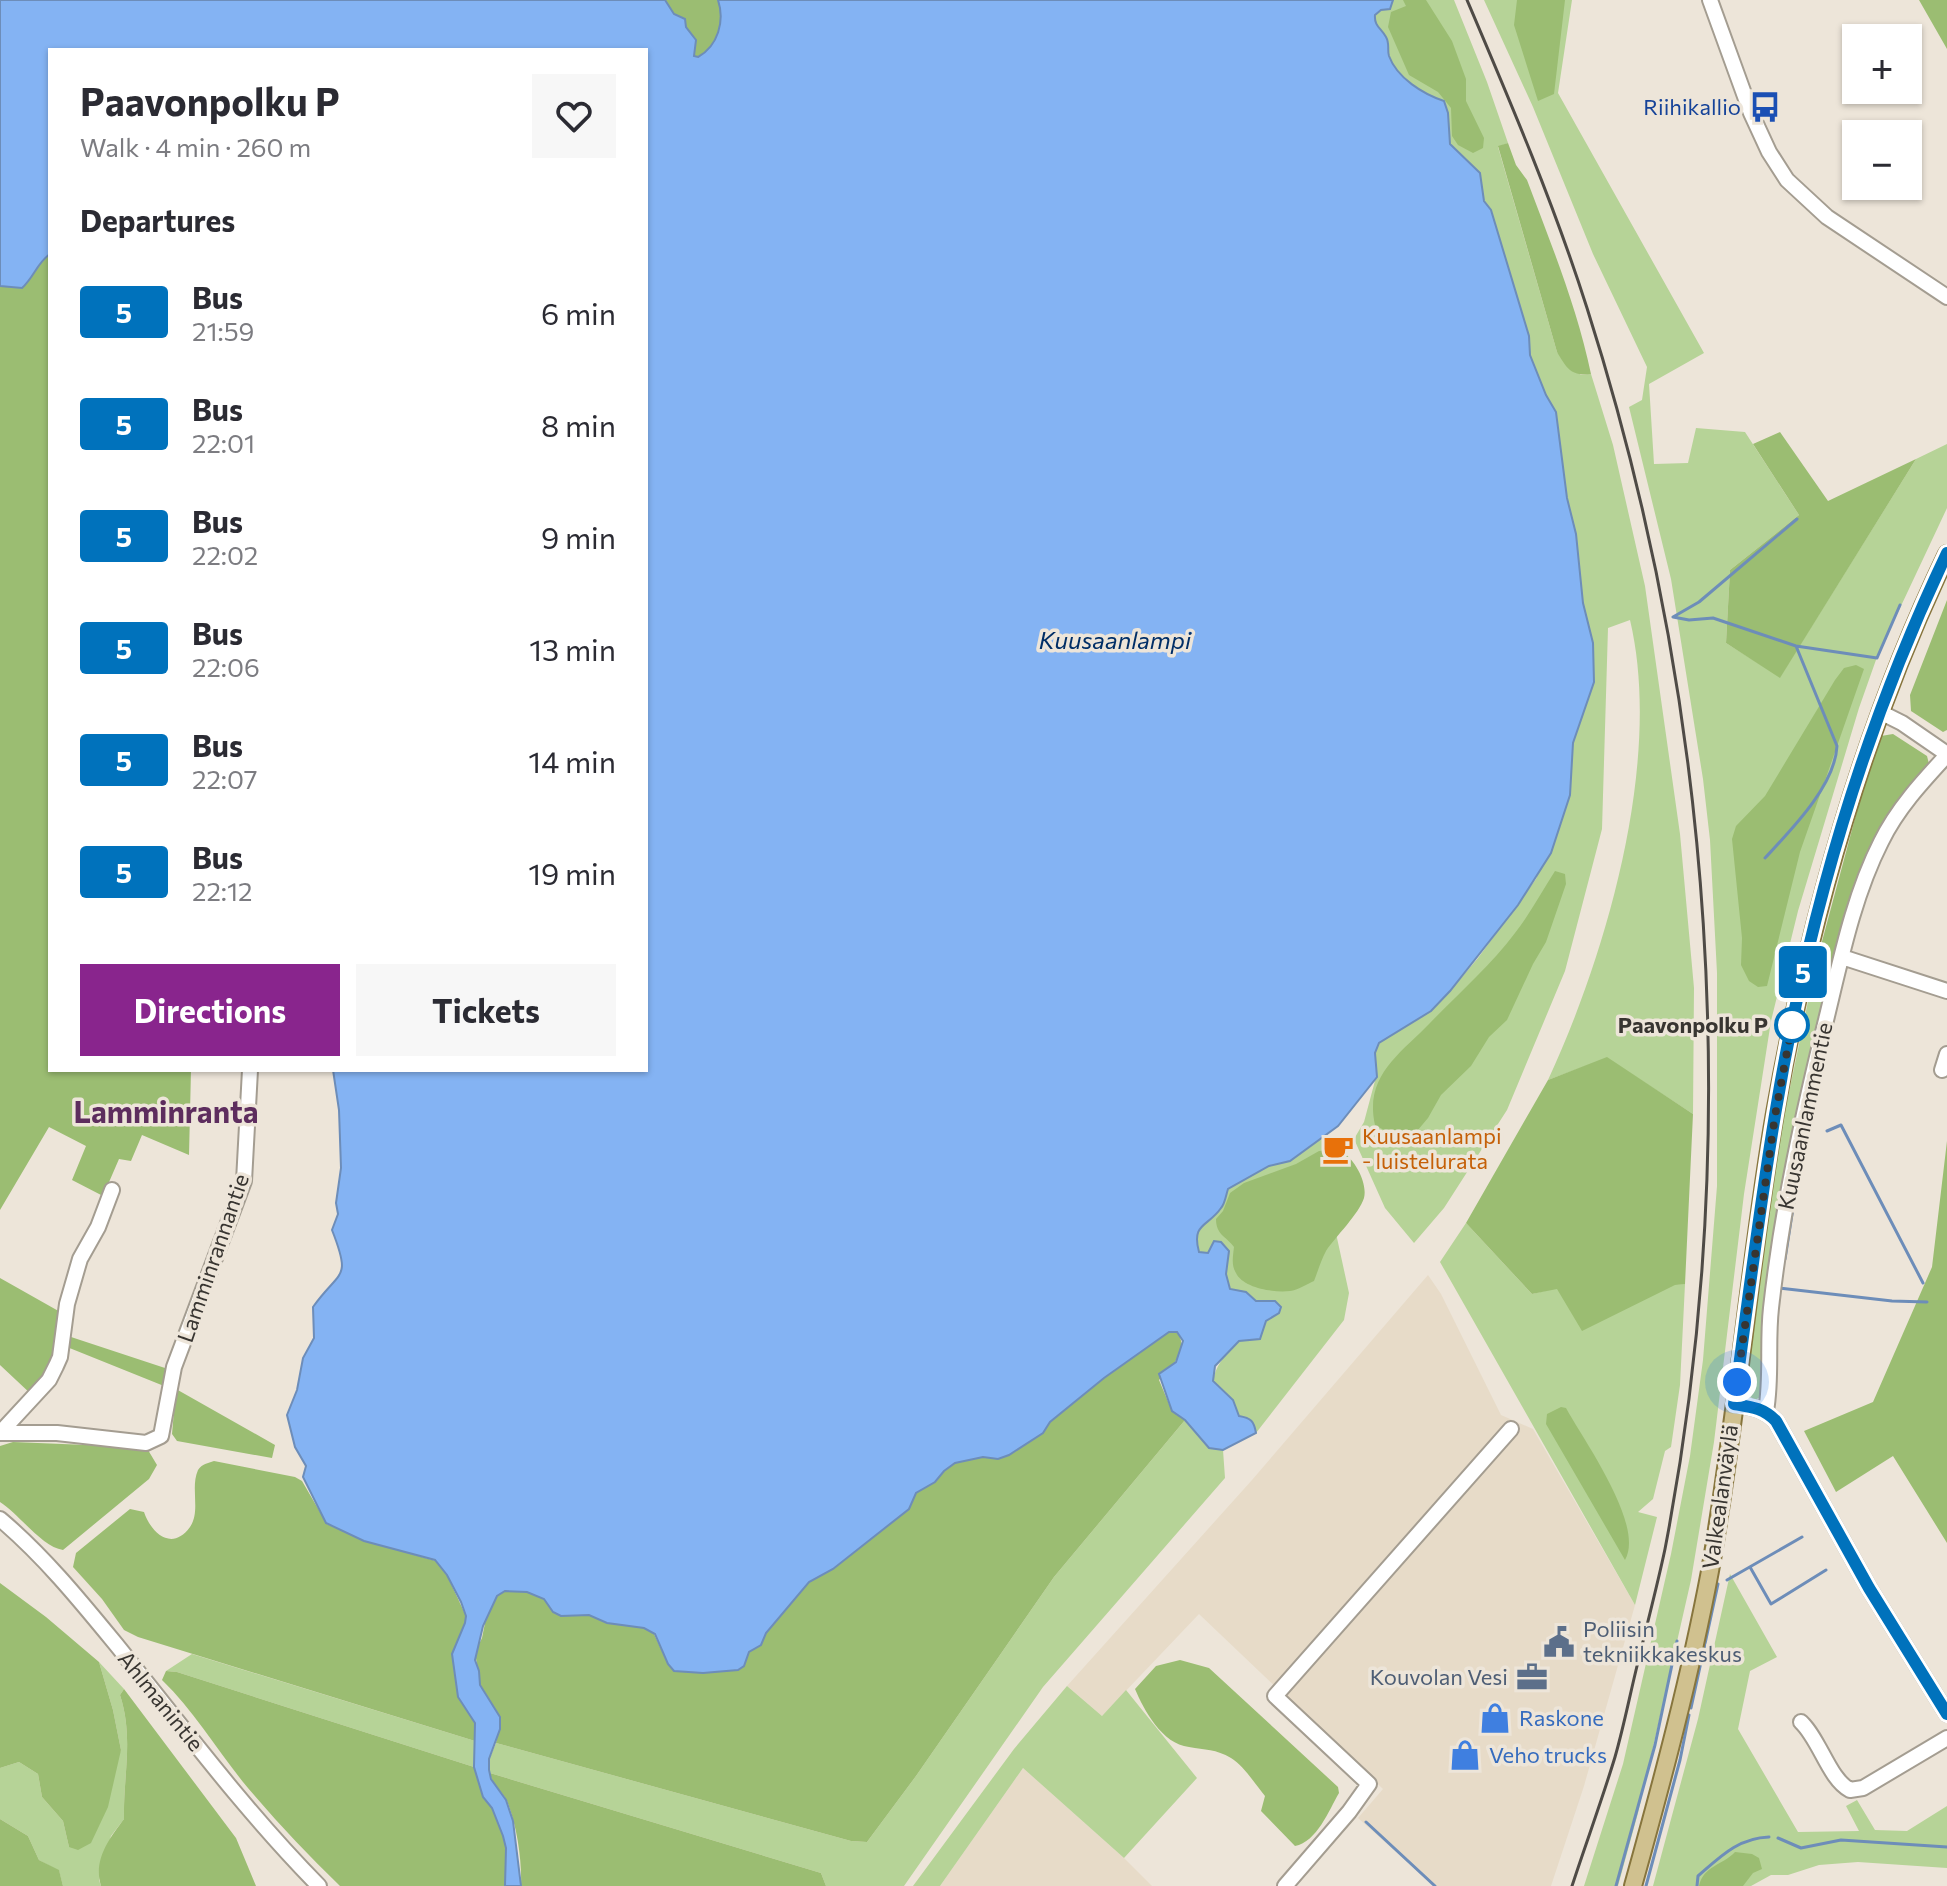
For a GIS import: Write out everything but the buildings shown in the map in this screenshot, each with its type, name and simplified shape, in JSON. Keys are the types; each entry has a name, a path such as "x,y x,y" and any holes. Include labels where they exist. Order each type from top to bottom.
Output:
{"main road":[{"name":"Valkealanväylä","path":"1633,1886 1667,1762 1702,1608 1775,1116 1792,1024 1833,856 1880,712 1921,608 1947,554"}],"street":[{"path":"1710,0 1751,113 1779,170 1827,217 1947,297"},
{"path":"1880,712 1902,723 1947,755"},
{"name":"Kuusaanlammentie","path":"1766,1411 1771,1310 1793,1155 1842,957 1863,884 1880,843 1900,809 1947,755"},
{"path":"1842,957 1947,991"},
{"path":"1942,1070 1947,1054"},
{"name":"Lamminrannantie","path":"0,1433 57,1433 146,1443 164,1431 174,1367 244,1181 250,1072"},
{"path":"0,1433 49,1380 56,1366 67,1304 80,1259 98,1227 112,1190"},
{"path":"1734,1404 1766,1411 1776,1421 1869,1588 1942,1693 1947,1714"},
{"path":"1285,1886 1369,1784 1275,1696 1511,1429"},
{"name":"Ahlmanintie","path":"0,1519 39,1554 77,1597 254,1816 319,1886"},
{"path":"1801,1722 1812,1732 1840,1784 1850,1790 1863,1788 1947,1738"}],"shaded area":[{"path":"1428,1275 1441,1294 1501,1415 1533,1429 1635,1605 1584,1786 1551,1886 1434,1886 1358,1818 1383,1789 1199,1614 1102,1716 1067,1686 1252,1480"},
{"path":"1023,1768 1124,1858 1152,1886 940,1886"}],"green space":[{"path":"665,0 718,0 722,13 721,26 705,52 694,57 696,40"},
{"path":"1393,0 1454,0 1508,143 1498,147 1557,352 1581,375 1591,374 1613,445 1645,586 1680,834 1694,988 1693,1114 1607,1058 1548,1080 1590,974 1624,854 1634,793 1639,733 1638,674 1630,620 1608,628 1602,829 1565,971 1507,1110 1444,1208 1414,1243 1385,1208 1354,1139 1364,1122 1376,1077 1374,1053 1379,1043 1431,1011 1450,991 1536,879 1570,795 1573,744 1594,682 1593,643 1583,603 1576,534 1567,498 1556,412 1530,355 1529,336 1491,210 1484,201 1480,173 1450,144 1444,101 1412,84 1398,72 1389,56 1387,40 1375,15"},
{"path":"1403,0 1426,0 1452,41 1466,79 1466,101 1484,138 1483,148 1473,153 1458,145 1452,136 1451,108 1438,92 1409,75 1388,27 1391,12 1406,6"},
{"path":"1484,0 1572,0 1558,93 1704,353 1649,384 1654,464 1688,463 1696,428 1745,432 1799,515 1730,570 1726,643 1780,677 1916,459 1947,444 1947,508 1877,657 1859,708 1798,911 1771,1021 1744,1194 1714,1442 1691,1580 1638,1813 1618,1886 1584,1886 1623,1764 1671,1554 1690,1456 1703,1360 1717,1186 1717,973 1710,840 1671,579 1629,407 1642,400 1647,367 1593,254 1533,107"},
{"path":"1517,0 1565,0 1554,94 1538,101 1514,25"},
{"path":"1919,0 1947,0 1947,49"},
{"path":"1508,143 1516,165 1527,180 1563,276 1591,374 1574,372 1557,352 1498,146"},
{"path":"48,256 48,1072 191,1072 189,1155 142,1135 131,1161 119,1159 103,1196 72,1180 86,1146 49,1127 0,1210 0,286 22,288"},
{"path":"1780,432 1828,501 1916,459 1780,678 1726,643 1730,570 1799,515 1753,444"},
{"path":"1947,600 1947,730 1943,732 1911,711 1910,695"},
{"path":"1856,665 1864,669 1800,852 1767,986 1758,987 1749,981 1741,965 1742,938 1732,839 1736,826 1765,796 1835,680 1844,668"},
{"path":"1893,734 1927,756 1929,764 1886,816 1866,854 1827,979 1821,983 1813,975 1864,785 1881,736"},
{"path":"1555,871 1565,874 1566,884 1546,942 1507,1020 1489,1037 1471,1066 1441,1095 1428,1118 1407,1143 1375,1125 1375,1093 1387,1067 1506,945"},
{"path":"1814,990 1826,996 1791,1137 1777,1214 1761,1329 1765,1386 1762,1396 1755,1400 1749,1396 1746,1379 1780,1135 1810,992"},
{"path":"1607,1057 1693,1114 1685,1284 1675,1285 1582,1331 1557,1289 1532,1294 1466,1223 1548,1080"},
{"path":"1328,1134 1322,1169 1349,1293 1344,1320 1256,1433 1251,1421 1239,1416 1233,1400 1213,1381 1229,1350 1279,1313 1275,1301 1256,1301 1246,1292 1230,1290 1226,1274 1208,1253 1199,1252 1199,1230 1222,1206 1228,1189 1269,1166 1290,1161"},
{"path":"1947,1141 1947,1543 1893,1456 1836,1492 1804,1431 1873,1402 1932,1267"},
{"path":"1339,1150 1358,1170 1364,1185 1364,1198 1326,1251 1314,1281 1290,1291 1268,1290 1245,1282 1233,1267 1234,1247 1216,1224 1230,1193 1244,1183 1296,1164 1319,1151"},
{"path":"1466,1223 1532,1294 1557,1288 1685,1284 1680,1385 1671,1447 1665,1451 1653,1499 1638,1512 1657,1517 1635,1605 1440,1262"},
{"path":"0,1278 62,1313 55,1354 32,1395 0,1365"},
{"path":"1170,1331 1177,1332 1182,1345 1174,1363 1159,1380 1172,1411 1185,1420 1054,1577 867,1842 851,1841 496,1743 500,1717 480,1684 475,1652 486,1618 497,1596 505,1591 527,1592 544,1599 553,1612 561,1616 589,1615 607,1623 644,1628 654,1634 668,1664 744,1666 749,1652 761,1645 766,1633 809,1582 833,1569 909,1509 915,1493 935,1482 955,1463 983,1457 998,1459 1043,1433 1050,1422 1104,1378"},
{"path":"68,1336 168,1369 164,1386 67,1347"},
{"path":"176,1389 275,1445 272,1458 177,1441 172,1434"},
{"path":"1561,1407 1566,1408 1598,1461 1620,1505 1629,1545 1625,1560 1546,1424 1547,1414"},
{"path":"1185,1420 1209,1448 1223,1450 1225,1478 1043,1687 904,1886 826,1886 821,1873 490,1773 489,1760 496,1743 851,1841 867,1842 1054,1577"},
{"path":"13,1442 136,1447 148,1450 157,1465 149,1479 63,1550 39,1537 0,1502 0,1446"},
{"path":"214,1461 295,1477 302,1481 327,1524 366,1541 436,1561 447,1575 466,1616 463,1633 452,1654 458,1697 475,1723 475,1741 138,1637 124,1630 102,1599 73,1567 76,1553 130,1509 144,1512 152,1527 163,1537 176,1538 183,1534 190,1527 195,1514 198,1470"},
{"path":"1730,1574 1777,1657 1750,1671 1738,1729 1798,1832 1859,1831 1846,1806 1857,1800 1875,1830 1907,1831 1947,1806 1947,1868 1858,1862 1819,1865 1788,1875 1771,1875 1751,1886 1653,1886 1698,1719"},
{"path":"0,1583 99,1662 121,1750 108,1807 91,1843 78,1850 69,1847 63,1821 42,1797 38,1774 19,1762 0,1768"},
{"path":"192,1654 475,1741 474,1767 166,1671"},
{"path":"1180,1660 1209,1668 1338,1787 1339,1793 1316,1832 1303,1843 1295,1846 1261,1811 1265,1796 1236,1761 1215,1751 1179,1745 1155,1725 1135,1689 1156,1666"},
{"path":"99,1662 124,1689 120,1695 127,1742 124,1819 111,1836 99,1880 101,1886 63,1886 59,1871 39,1860 28,1836 0,1819 0,1768 19,1762 38,1774 42,1797 63,1821 69,1847 121,1750"},
{"path":"166,1671 474,1767 483,1797 492,1808 503,1836 506,1848 505,1886 340,1886 243,1782 194,1716 162,1680"},
{"path":"1067,1686 1102,1716 1126,1690 1197,1778 1124,1858 1023,1768 940,1886 913,1886 1014,1749"},
{"path":"124,1689 236,1838 256,1886 101,1886 101,1859 108,1842 124,1819 127,1742 120,1695"},
{"path":"490,1773 821,1873 826,1886 521,1886 520,1854 514,1821 507,1801"},
{"path":"0,1819 28,1836 39,1860 59,1870 63,1886 0,1886"},
{"path":"1735,1852 1759,1858 1762,1869 1753,1873 1743,1886 1699,1886 1709,1870"}],"water":[{"name":"Kuusaanlampi","path":"0,0 665,0 674,14 685,19 686,27 696,40 694,56 698,57 711,46 718,32 721,16 718,0 1393,0 1390,9 1381,10 1375,15 1387,40 1389,56 1398,71 1412,84 1444,101 1450,144 1480,173 1484,201 1491,210 1529,336 1530,355 1556,412 1567,498 1576,534 1583,603 1593,643 1594,682 1573,743 1570,795 1551,853 1518,905 1431,1011 1379,1043 1375,1053 1377,1077 1338,1126 1290,1161 1269,1166 1228,1189 1222,1206 1199,1230 1199,1252 1208,1253 1214,1241 1221,1242 1229,1251 1226,1274 1230,1289 1246,1292 1256,1301 1275,1301 1281,1307 1279,1313 1266,1321 1260,1339 1239,1341 1215,1366 1213,1381 1233,1400 1239,1416 1251,1421 1256,1433 1223,1450 1209,1448 1185,1420 1172,1411 1159,1374 1176,1362 1183,1341 1177,1332 1169,1332 1104,1378 1050,1422 1043,1433 1009,1455 955,1463 944,1471 935,1482 916,1493 909,1509 833,1569 809,1582 766,1633 761,1645 749,1652 744,1666 738,1670 703,1673 674,1671 655,1634 644,1628 607,1623 589,1615 561,1616 553,1612 544,1599 527,1592 505,1591 497,1596 483,1626 475,1660 480,1685 500,1717 500,1729 489,1759 489,1770 491,1779 506,1800 513,1821 521,1886 505,1886 506,1848 503,1836 492,1808 483,1797 474,1767 475,1723 458,1697 452,1654 465,1623 461,1602 435,1560 364,1541 326,1523 303,1477 306,1466 295,1447 287,1415 297,1390 303,1358 314,1338 313,1307 342,1267 332,1230 338,1214 336,1203 341,1168 339,1110 333,1072 648,1072 648,48 48,48 48,256 22,288 0,286"}],"waterway":[{"path":"1673,617 1699,602 1797,519"},
{"path":"1673,617 1689,620 1713,618 1796,646 1877,658 1900,605"},
{"path":"1765,858 1799,821 1820,792 1829,776 1837,746 1796,646"},
{"path":"1827,1131 1841,1125 1923,1283"},
{"path":"1785,1259 1795,1195"},
{"path":"1779,1288 1927,1302"},
{"path":"1727,1580 1802,1537"},
{"path":"1750,1567 1771,1604 1826,1570"},
{"path":"1691,1708 1718,1584"},
{"path":"1616,1886 1655,1745 1677,1641"},
{"path":"1646,1886 1689,1715"},
{"path":"1366,1822 1435,1886"},
{"path":"1697,1886 1698,1876 1730,1850 1748,1841 1769,1837"},
{"path":"1778,1838 1801,1848 1841,1840 1947,1847"}],"railway":[{"path":"1467,0 1560,230 1587,308 1630,459 1664,612 1688,767 1703,924 1709,1081 1704,1238 1690,1394 1665,1549 1655,1591 1615,1757 1572,1886"}],"bus line":[{"name":"5","path":"1947,553 1921,608 1872,734 1848,805 1811,938 1775,1116 1734,1404 1766,1411 1776,1421 1869,1588 1947,1714"}],"place":[{"name":"Riihikallio","path":"1765,107"},
{"name":"Paavonpolku P","path":"1792,1025"},
{"name":"Kuusaanlampi - luistelurata","path":"1338,1149"},
{"name":"Poliisin tekniikkakeskus","path":"1559,1642"},
{"name":"Kouvolan Vesi","path":"1532,1677"},
{"name":"Raskone","path":"1495,1718"},
{"name":"Veho trucks","path":"1465,1755"}],"district":[{"name":"Lamminranta","path":"166,1113"}],"route":[{"path":"1737,1382 1775,1116 1792,1025"}]}
